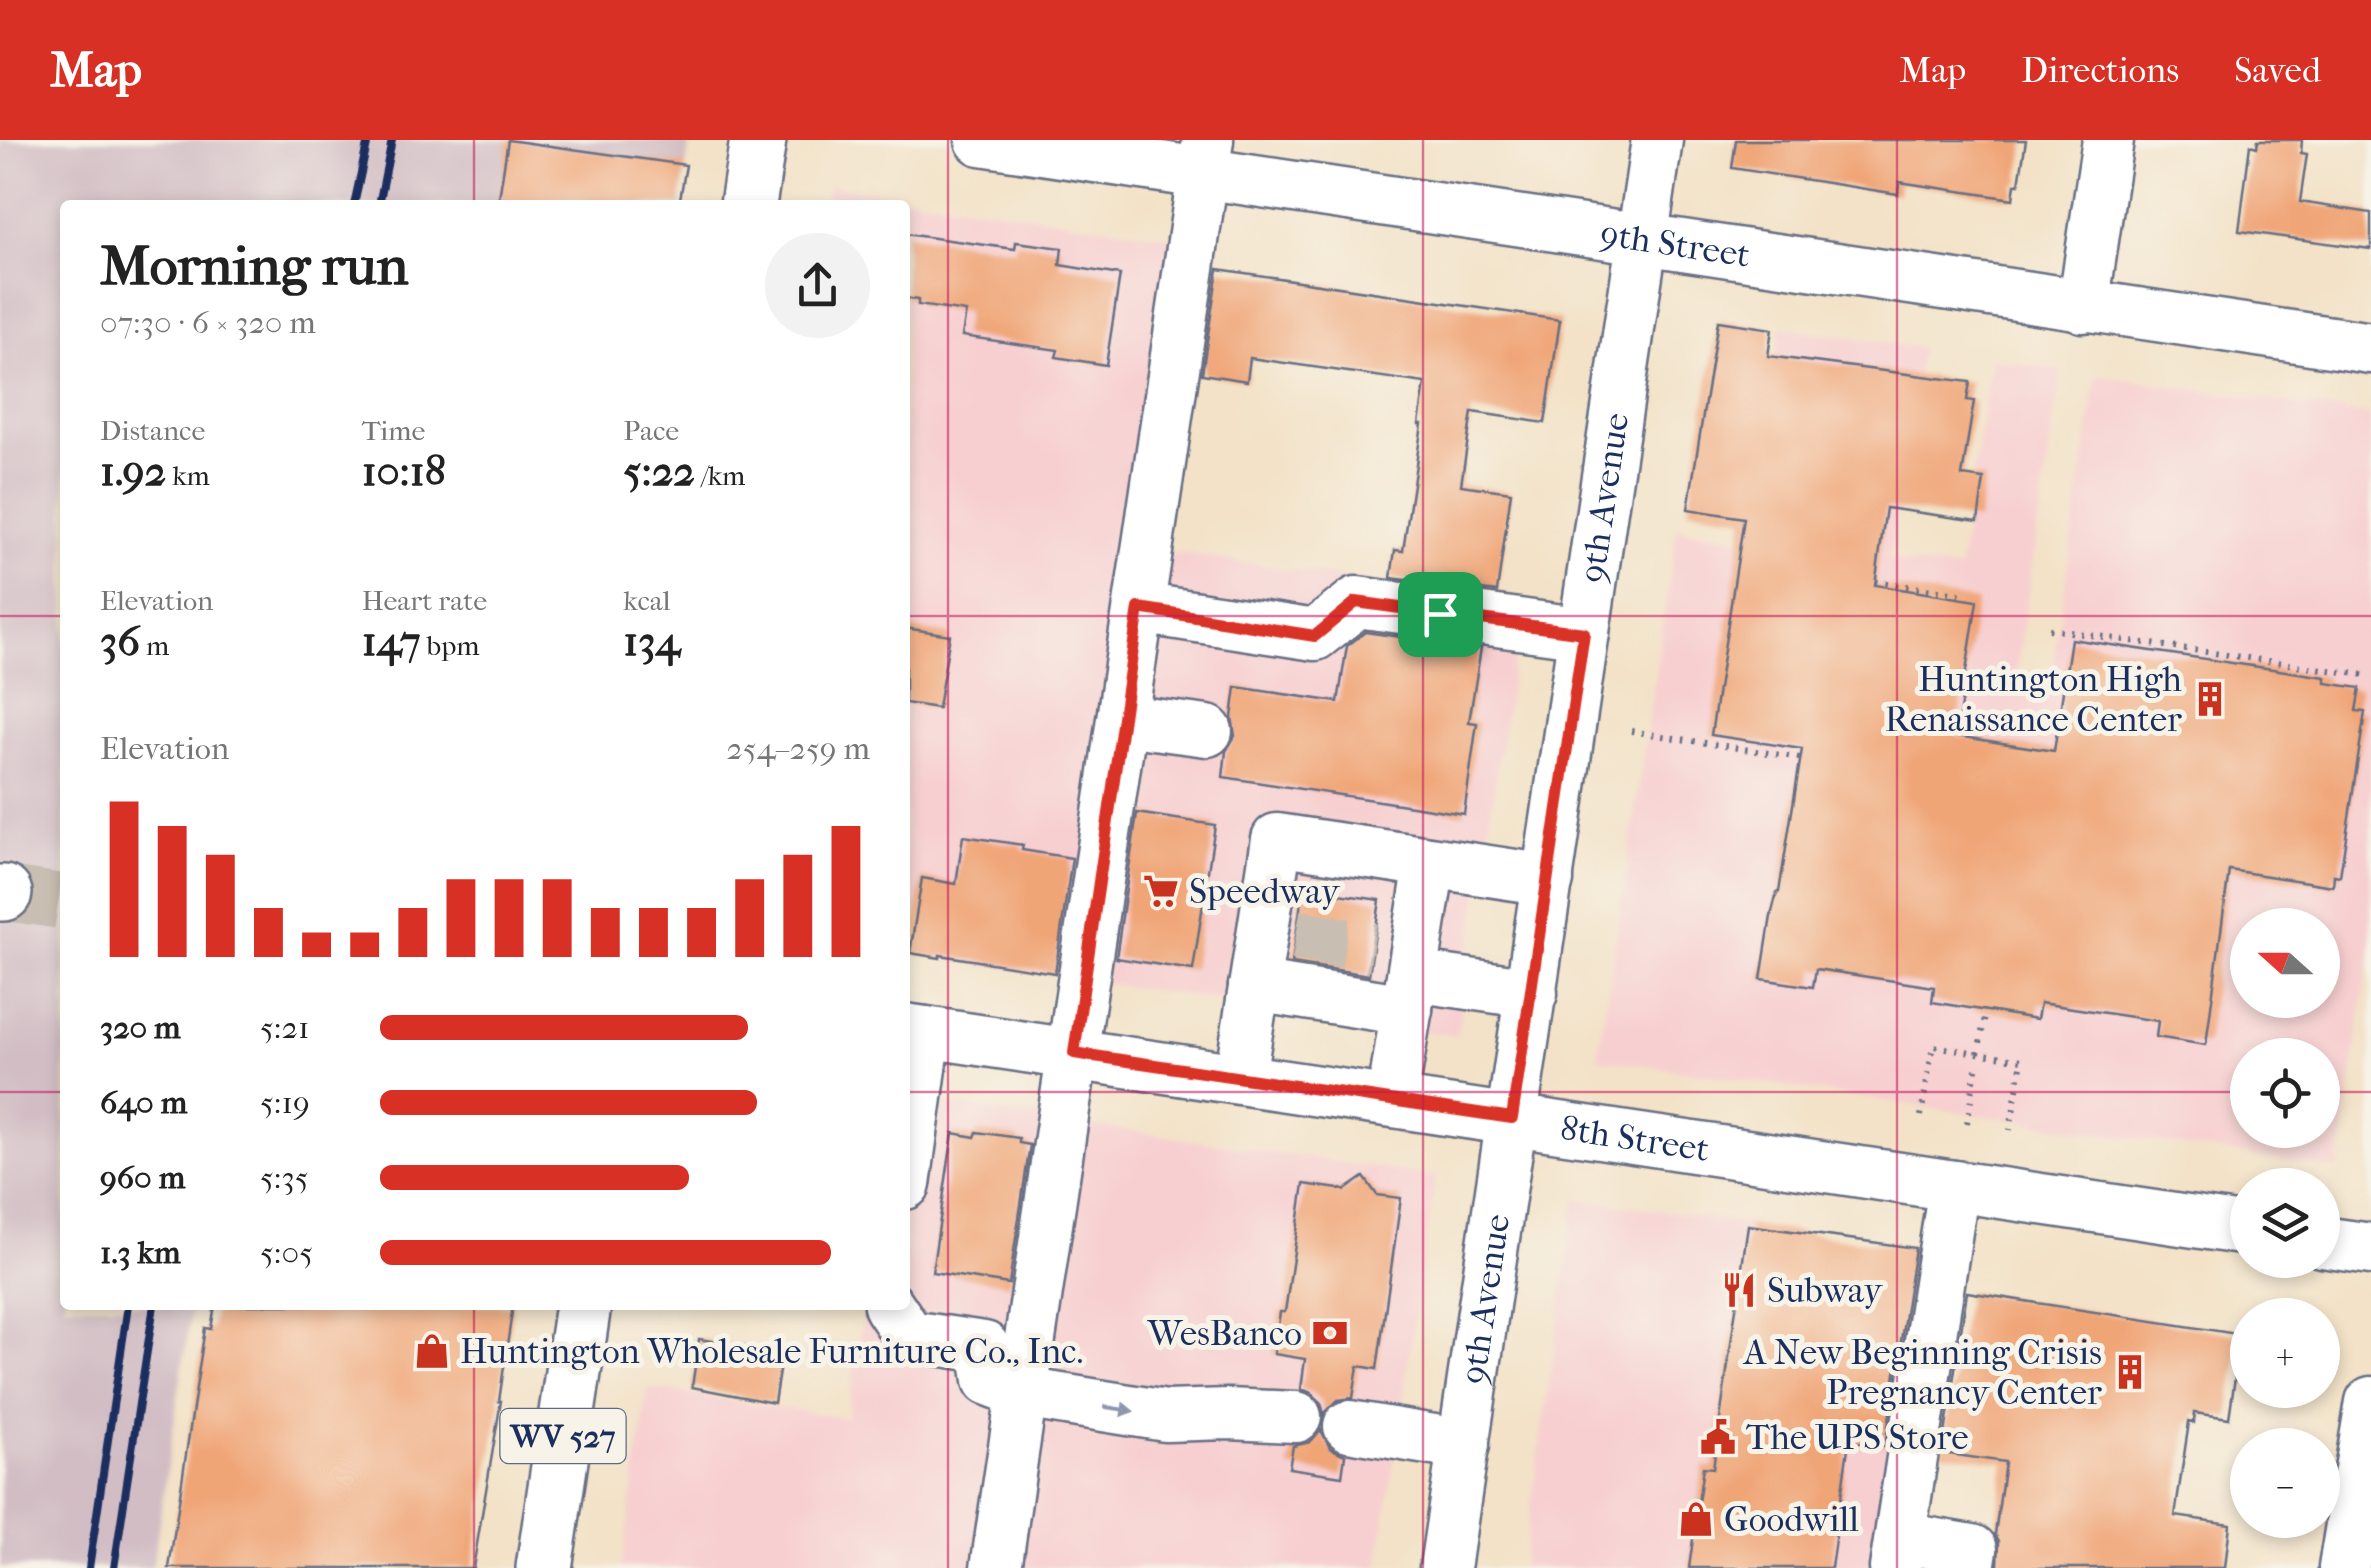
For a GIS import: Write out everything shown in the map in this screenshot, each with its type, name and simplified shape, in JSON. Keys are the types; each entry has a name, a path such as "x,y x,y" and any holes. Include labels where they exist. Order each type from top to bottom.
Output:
{"main road":[{"path":"749,200 758,140"},
{"name":"WV 527","path":"544,1568 582,1310"}],"street":[{"name":"9th Street","path":"982,140 1205,158 1642,240 2371,348"},
{"name":"9th Avenue","path":"1445,1568 1658,140"},
{"path":"2083,307 2108,140"},
{"path":"996,1568 1205,158"},
{"path":"1139,608 1315,636 1356,602 1584,633"},
{"path":"1123,720 1208,731"},
{"path":"1240,1078 1254,986 1279,932 1277,839 1548,880"},
{"path":"1392,1101 1402,973 1430,863"},
{"path":"1254,986 1402,973 1532,993"},
{"path":"910,1114 916,1030"},
{"name":"8th Street","path":"916,1030 2230,1227"},
{"path":"1954,1186 1898,1553 1972,1550 1969,1568"},
{"path":"2340,1245 2371,1249"},
{"path":"891,1310 909,1336 984,1347"},
{"path":"1034,1317 1002,1316 984,1347 989,1380 1023,1393 1166,1416 1296,1417"},
{"path":"2344,1568 2371,1402"},
{"path":"1349,1426 1464,1445"}],"path":[{"path":"1875,581 1964,595"},
{"path":"2049,629 2371,676"},
{"path":"1631,732 1806,759"},
{"path":"1978,1054 1986,1011"},
{"path":"1921,1116 1933,1046 2022,1060 2010,1130"},
{"path":"1967,1123 1976,1063"}],"shaded area":[{"path":"0,140 690,140 681,200 60,200 60,1310 191,1310 152,1568 0,1568"},
{"path":"828,185 1181,238 1070,978 910,954 910,200 826,200"},
{"path":"1780,328 1921,348 1889,561 1959,570 1991,359 2061,370 2014,686 2049,692 2097,375 2371,416 2371,948 2338,1168 1598,1058 1677,529 1748,539"},
{"path":"1169,552 1522,604 1457,1036 1104,983"},
{"path":"910,1099 1049,1119 981,1568 621,1568 648,1388 847,1418 864,1310 910,1310"},
{"path":"1084,1124 1436,1177 1378,1568 1017,1568"},
{"path":"1576,1198 1929,1251 1882,1568 1522,1568"}],"building":[{"path":"508,140 686,165 680,200 499,200"},
{"path":"1736,140 2026,140 2013,199 1899,182 1898,194 1732,168"},
{"path":"2258,140 2302,140 2301,153 2307,154 2300,202 2371,213 2371,249 2239,231 2250,145 2257,147"},
{"path":"910,235 1015,249 1016,242 1062,248 1060,265 1120,275 1106,365 1056,357 1058,350 962,336 966,312 918,305 918,300 910,299"},
{"path":"1218,269 1560,320 1545,423 1472,412 1461,485 1511,492 1497,592 1391,578 1395,550 1403,551 1425,383 1250,358 1247,381 1202,374"},
{"name":"Huntington High Renaissance Center","path":"1718,321 1772,329 1768,356 1970,382 1967,400 1974,401 1962,476 1984,479 1978,521 1886,508 1875,585 1977,601 1956,736 2054,751 2071,639 2326,677 2326,683 2360,688 2356,711 2365,712 2340,876 2334,875 2333,886 2229,870 2206,1045 2156,1037 2158,1021 2040,1003 2037,1019 1932,1002 1934,987 1816,969 1813,987 1761,979 1802,749 1711,735 1744,518 1688,509"},
{"path":"910,629 950,635 938,708 910,704"},
{"path":"1365,632 1481,648 1469,722 1477,723 1464,814 1223,777 1226,751 1235,736 1232,717 1236,687 1338,702 1347,646"},
{"name":"Speedway","path":"1137,813 1215,825 1193,970 1116,958"},
{"path":"963,836 1023,845 1022,850 1072,858 1055,973 910,953 922,878 956,884"},
{"name":"Speedway","path":"1303,889 1380,900 1369,975 1292,963"},
{"path":"977,1132 1019,1138 1019,1143 1030,1145 1009,1284 932,1272 953,1133 975,1137"},
{"name":"WesBanco","path":"1364,1177 1377,1195 1401,1198 1377,1369 1358,1366 1353,1398 1338,1400 1324,1414 1312,1393 1301,1389 1305,1359 1274,1354 1280,1312 1285,1312 1304,1184 1345,1190"},
{"path":"1748,1225 1915,1248 1885,1446 1849,1441 1831,1568 1689,1568 1703,1467 1713,1468"},
{"path":"1967,1292 2230,1333 2229,1418 2195,1413 2194,1423 2189,1422 2175,1516 2230,1524 2225,1568 1998,1568 1999,1541 1995,1534 2005,1462 1942,1453"},
{"path":"214,1310 512,1310 473,1568 169,1568 205,1328 211,1329"},
{"path":"699,1339 782,1352 774,1403 692,1387"},
{"path":"1321,1430 1330,1448 1345,1455 1342,1476 1289,1468 1293,1446 1310,1442"}],"tunnel":[{"path":"4,893 60,901"},
{"path":"1296,935 1373,948"}],"railway":[{"path":"355,200 368,140"},
{"path":"380,200 392,140"},
{"path":"89,1568 127,1310"},
{"path":"114,1568 153,1310"}],"place":[{"name":"Huntington High Renaissance Center","path":"2210,699"},
{"name":"Speedway","path":"1161,891"},
{"name":"Subway","path":"1739,1290"},
{"name":"WesBanco","path":"1330,1333"},
{"name":"Huntington Wholesale Furniture Co., Inc.","path":"432,1351"},
{"name":"A New Beginning Crisis Pregnancy Center","path":"2130,1372"},
{"name":"The UPS Store","path":"1718,1437"},
{"name":"Goodwill","path":"1696,1519"}],"route":[{"path":"1356,602 1440,614 1584,633 1512,1118 1074,1053 1139,608 1315,636 1356,602"}]}
